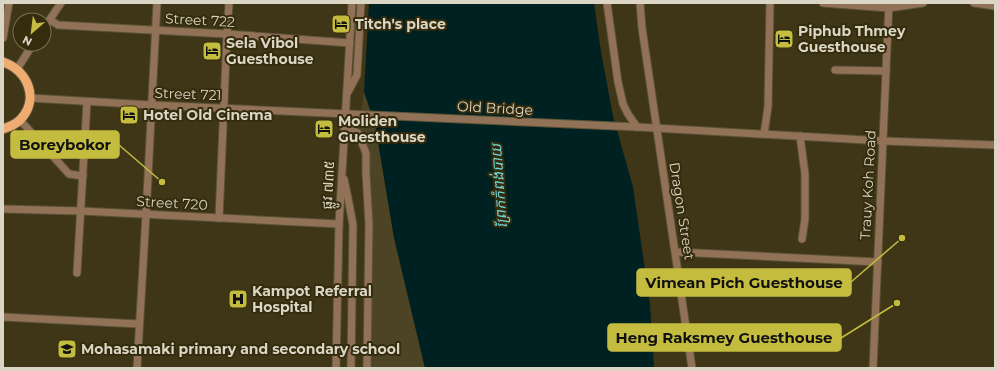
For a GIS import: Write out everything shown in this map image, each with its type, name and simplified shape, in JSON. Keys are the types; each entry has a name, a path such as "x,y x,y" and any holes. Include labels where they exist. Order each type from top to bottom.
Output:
{"main road":[{"path":"3,62 17,69 25,79 30,98 26,111 20,120 3,129"}],"street":[{"path":"3,38 9,3"},
{"path":"52,17 61,3"},
{"path":"136,368 157,3"},
{"path":"219,218 229,3"},
{"name":"ផ្លូវ ៧៣៥","path":"336,368 339,224 352,3"},
{"path":"346,96 357,75 361,3"},
{"path":"607,3 618,82 623,104 634,127"},
{"name":"Dragon Street","path":"640,3 642,28 692,368"},
{"path":"764,134 768,107 770,3"},
{"path":"823,3 889,5 923,3"},
{"path":"974,3 995,6"},
{"name":"Trauy Koh Road","path":"873,368 889,5"},
{"name":"Street 722","path":"52,21 58,25 227,34 350,43"},
{"path":"17,69 28,52"},
{"path":"835,70 886,71"},
{"name":"Street 721","path":"30,98 357,115"},
{"path":"77,273 86,102"},
{"name":"Old Bridge","path":"357,115 657,128 883,141 995,145"},
{"path":"20,120 69,174 83,176"},
{"path":"344,127 358,133 366,153 370,224 367,368"},
{"path":"800,136 805,174 805,219 802,239"},
{"path":"342,172 353,225 350,368"},
{"name":"Street 720","path":"3,209 146,214 339,224"},
{"path":"676,252 878,262"},
{"path":"3,317 139,324"}],"sand":[{"path":"364,92 375,124 394,238 425,368 367,368 366,153 358,133"}],"water":[{"name":"ព្រែកកំពង់បាយ","path":"369,3 594,3 601,52 613,116 633,187 650,304 654,368 425,368 394,238 375,124 364,92"}],"place":[{"name":"Titch's place","path":"341,24"},
{"name":"Piphub Thmey Guesthouse","path":"784,39"},
{"name":"Sela Vibol Guesthouse","path":"212,51"},
{"name":"Hotel Old Cinema","path":"129,115"},
{"name":"Moliden Guesthouse","path":"324,129"},
{"name":"Boreybokor","path":"162,182"},
{"name":"Vimean Pich Guesthouse","path":"902,238"},
{"name":"Kampot Referral Hospital","path":"238,299"},
{"name":"Heng Raksmey Guesthouse","path":"897,303"},
{"name":"Mohasamaki primary and secondary school","path":"67,349"}]}
